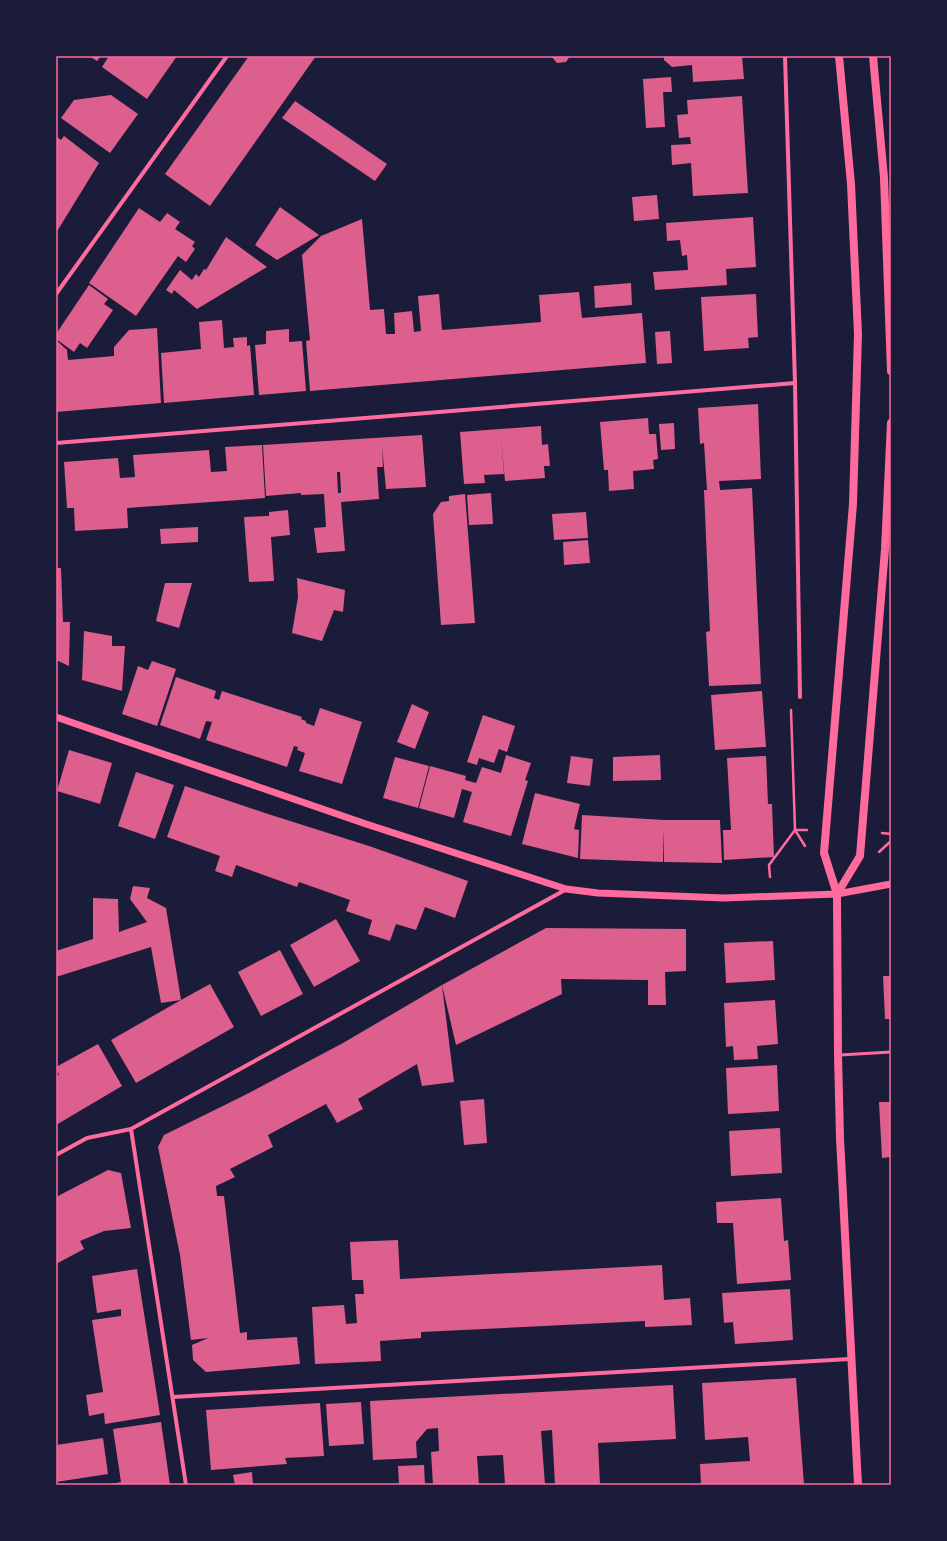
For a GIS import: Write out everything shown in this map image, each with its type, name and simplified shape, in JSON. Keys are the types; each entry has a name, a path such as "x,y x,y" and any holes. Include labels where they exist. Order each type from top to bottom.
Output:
{"main road":[{"path":"839,56 851,184 858,334 853,504 824,853 837,894 838,1055 850,1358 858,1485"},
{"path":"873,56 884,178 891,371"},
{"path":"837,894 860,856 885,550 891,423"}],"street":[{"path":"56,294 227,56"},
{"path":"785,56 795,383 800,696"},
{"path":"56,443 795,383"},
{"path":"56,718 366,824 566,890 598,893 717,898 837,894 891,884"},
{"path":"56,1155 87,1138 131,1129 566,890"},
{"path":"131,1129 186,1485"},
{"path":"173,1397 850,1358"}],"lane":[{"path":"838,1055 891,1052"}],"path":[{"path":"771,896 769,866 795,830 791,703 800,696"}],"building":[{"path":"89,56 101,56 97,61"},
{"path":"109,56 177,56 147,99 102,67"},
{"path":"249,56 316,56 210,206 165,174"},
{"path":"551,56 570,56 566,62 557,63"},
{"path":"664,56 742,56 744,79 693,82 692,65 672,67 664,60"},
{"path":"671,77 672,92 663,92 665,127 646,128 643,79"},
{"path":"111,95 138,114 110,153 61,118 74,100"},
{"path":"742,96 748,193 693,196 691,163 672,165 671,145 691,144 690,137 679,138 677,115 688,114 687,100"},
{"path":"295,101 387,164 375,181 282,118"},
{"path":"56,136 61,140 64,136 99,163 56,233"},
{"path":"657,195 659,219 634,221 632,197"},
{"path":"280,207 319,235 277,260 255,245"},
{"path":"139,208 160,222 167,213 180,222 175,229 195,242 192,246 195,249 186,262 178,256 136,316 89,283"},
{"path":"753,217 756,267 726,269 727,285 655,290 653,272 688,270 687,255 682,256 680,240 667,241 666,223"},
{"path":"362,219 370,310 384,309 386,334 395,334 394,313 412,311 414,332 421,331 418,296 439,294 442,330 541,322 539,295 579,292 582,318 642,313 646,363 310,391 306,341 310,340 302,255 321,236"},
{"path":"226,237 267,267 197,309 174,290 172,294 166,290 180,270 192,280 196,274 199,277 204,269 206,270"},
{"path":"631,283 632,305 595,308 594,286"},
{"path":"89,285 108,299 104,304 113,310 87,348 80,343 74,352 56,339 56,334"},
{"path":"756,294 758,337 748,338 749,348 704,351 701,297"},
{"path":"222,320 224,348 234,347 233,338 247,337 247,346 250,345 254,395 164,403 161,353 201,349 199,322"},
{"path":"157,328 161,403 56,412 56,340 67,350 68,360 114,356 114,347 129,330"},
{"path":"289,329 289,342 302,341 306,391 259,395 255,345 266,344 266,331"},
{"path":"670,331 672,363 657,364 655,332"},
{"path":"758,404 761,479 719,481 720,490 752,488 761,684 709,686 706,632 710,631 704,490 707,490 704,443 700,444 698,408"},
{"path":"648,418 649,434 656,434 658,459 653,460 654,469 633,471 634,489 609,491 608,470 604,470 600,422"},
{"path":"674,423 675,449 661,450 659,424"},
{"path":"541,426 542,445 548,444 550,466 544,466 545,478 505,481 501,438 504,474 484,475 485,483 464,484 460,432"},
{"path":"422,435 426,487 386,489 382,446 383,467 377,467 379,499 341,502 345,551 317,553 314,528 326,527 324,494 301,495 301,493 266,496 263,445","holes":["337,472 340,472 341,493 338,493"]},
{"path":"262,445 265,498 127,508 128,528 75,531 74,508 67,508 64,462 118,458 120,478 135,477 133,455 209,450 211,472 227,471 225,447"},
{"path":"491,493 493,524 469,525 467,495"},
{"path":"465,494 475,623 441,625 433,514 441,502 449,501 449,496"},
{"path":"288,510 290,535 271,537 274,581 249,582 244,517 269,516 269,512"},
{"path":"586,512 588,538 554,540 552,514"},
{"path":"198,527 198,542 161,544 160,529"},
{"path":"588,540 590,563 564,565 563,542"},
{"path":"56,568 61,568 63,622 70,622 69,666 56,660"},
{"path":"297,578 345,590 343,612 334,610 322,641 292,633 298,597"},
{"path":"165,583 192,583 179,628 156,621"},
{"path":"84,631 112,636 112,646 125,646 122,691 82,680"},
{"path":"152,661 176,669 157,726 122,714 138,666 148,670"},
{"path":"176,677 216,691 214,698 219,700 222,691 302,717 301,719 306,721 306,723 314,726 320,708 362,722 342,784 299,771 305,753 297,750 298,747 294,746 287,767 206,740 212,722 206,721 200,739 160,725"},
{"path":"762,691 766,747 715,750 711,695"},
{"path":"412,704 429,712 415,749 397,742"},
{"path":"483,715 515,726 507,752 499,749 494,763 479,758 477,765 467,762"},
{"path":"69,750 112,763 100,804 57,791"},
{"path":"506,755 531,763 525,780 528,781 511,836 463,822 472,792 462,789 454,818 419,808 430,766 466,776 465,780 476,783 482,767 501,773"},
{"path":"660,755 661,780 613,781 613,757"},
{"path":"571,756 593,759 590,786 567,783"},
{"path":"766,756 768,804 772,804 774,857 724,860 723,830 731,830 727,758"},
{"path":"395,757 429,766 418,808 383,798"},
{"path":"136,772 174,785 155,839 118,826"},
{"path":"185,786 369,846 468,881 455,918 425,907 416,930 396,924 390,941 368,934 372,920 346,911 350,900 299,882 297,887 236,865 232,877 215,871 220,856 167,837"},
{"path":"535,793 580,804 574,829 579,830 578,858 522,844"},
{"path":"582,815 664,820 720,820 722,863 664,862 664,828 663,862 580,859"},
{"path":"133,886 150,888 147,898 166,908 181,1000 161,1003 151,947 56,977 56,951 93,939 93,898 118,899 119,932 147,922 130,899"},
{"path":"336,919 360,961 314,987 290,945"},
{"path":"546,928 686,929 686,971 665,972 666,1005 648,1005 648,980 561,979 562,994 456,1045 442,985"},
{"path":"773,941 775,980 726,983 724,943"},
{"path":"280,950 303,994 261,1016 238,972"},
{"path":"883,976 891,976 891,1019 885,1019"},
{"path":"210,984 234,1027 136,1083 111,1040"},
{"path":"442,985 454,1082 422,1086 417,1064 358,1099 363,1109 337,1123 326,1104 268,1135 273,1147 230,1169 235,1177 216,1186 217,1196 224,1196 240,1333 247,1332 247,1340 297,1337 300,1364 206,1372 193,1360 192,1345 208,1338 191,1340 180,1255 158,1147 164,1135 245,1095 343,1043"},
{"path":"775,1000 778,1044 757,1046 758,1059 734,1060 733,1046 726,1047 724,1003"},
{"path":"98,1044 122,1086 56,1125 56,1077 59,1075 56,1067"},
{"path":"777,1065 779,1111 728,1114 726,1068"},
{"path":"484,1099 487,1143 464,1145 460,1101"},
{"path":"879,1102 891,1102 891,1157 882,1158"},
{"path":"780,1128 782,1173 731,1176 729,1131"},
{"path":"108,1170 121,1173 131,1228 104,1231 80,1241 84,1249 56,1264 56,1197"},
{"path":"781,1198 784,1241 788,1240 791,1280 737,1284 733,1223 717,1223 716,1202"},
{"path":"398,1240 400,1279 662,1265 664,1300 690,1298 692,1325 645,1327 645,1321 421,1332 421,1338 380,1341 381,1361 315,1364 312,1307 344,1305 346,1324 357,1323 355,1294 364,1294 363,1280 352,1280 350,1242"},
{"path":"137,1269 160,1415 105,1424 104,1413 89,1416 86,1395 103,1392 92,1320 121,1316 121,1309 97,1313 92,1276"},
{"path":"790,1289 793,1340 735,1344 733,1322 724,1323 722,1293"},
{"path":"796,1378 804,1485 701,1485 700,1464 750,1461 748,1437 705,1440 702,1383"},
{"path":"673,1385 676,1439 598,1443 600,1485 555,1485 552,1430 541,1431 545,1485 505,1485 503,1455 477,1456 479,1485 433,1485 431,1452 439,1451 438,1428 427,1429 416,1442 417,1458 373,1460 370,1401"},
{"path":"361,1402 364,1444 329,1446 326,1404"},
{"path":"320,1403 324,1456 285,1458 287,1464 211,1470 206,1410"},
{"path":"161,1422 170,1485 107,1485 121,1482 113,1429"},
{"path":"103,1438 108,1474 56,1482 56,1445"},
{"path":"424,1465 425,1485 399,1485 398,1466"},
{"path":"252,1472 253,1485 235,1485 233,1475"}]}
